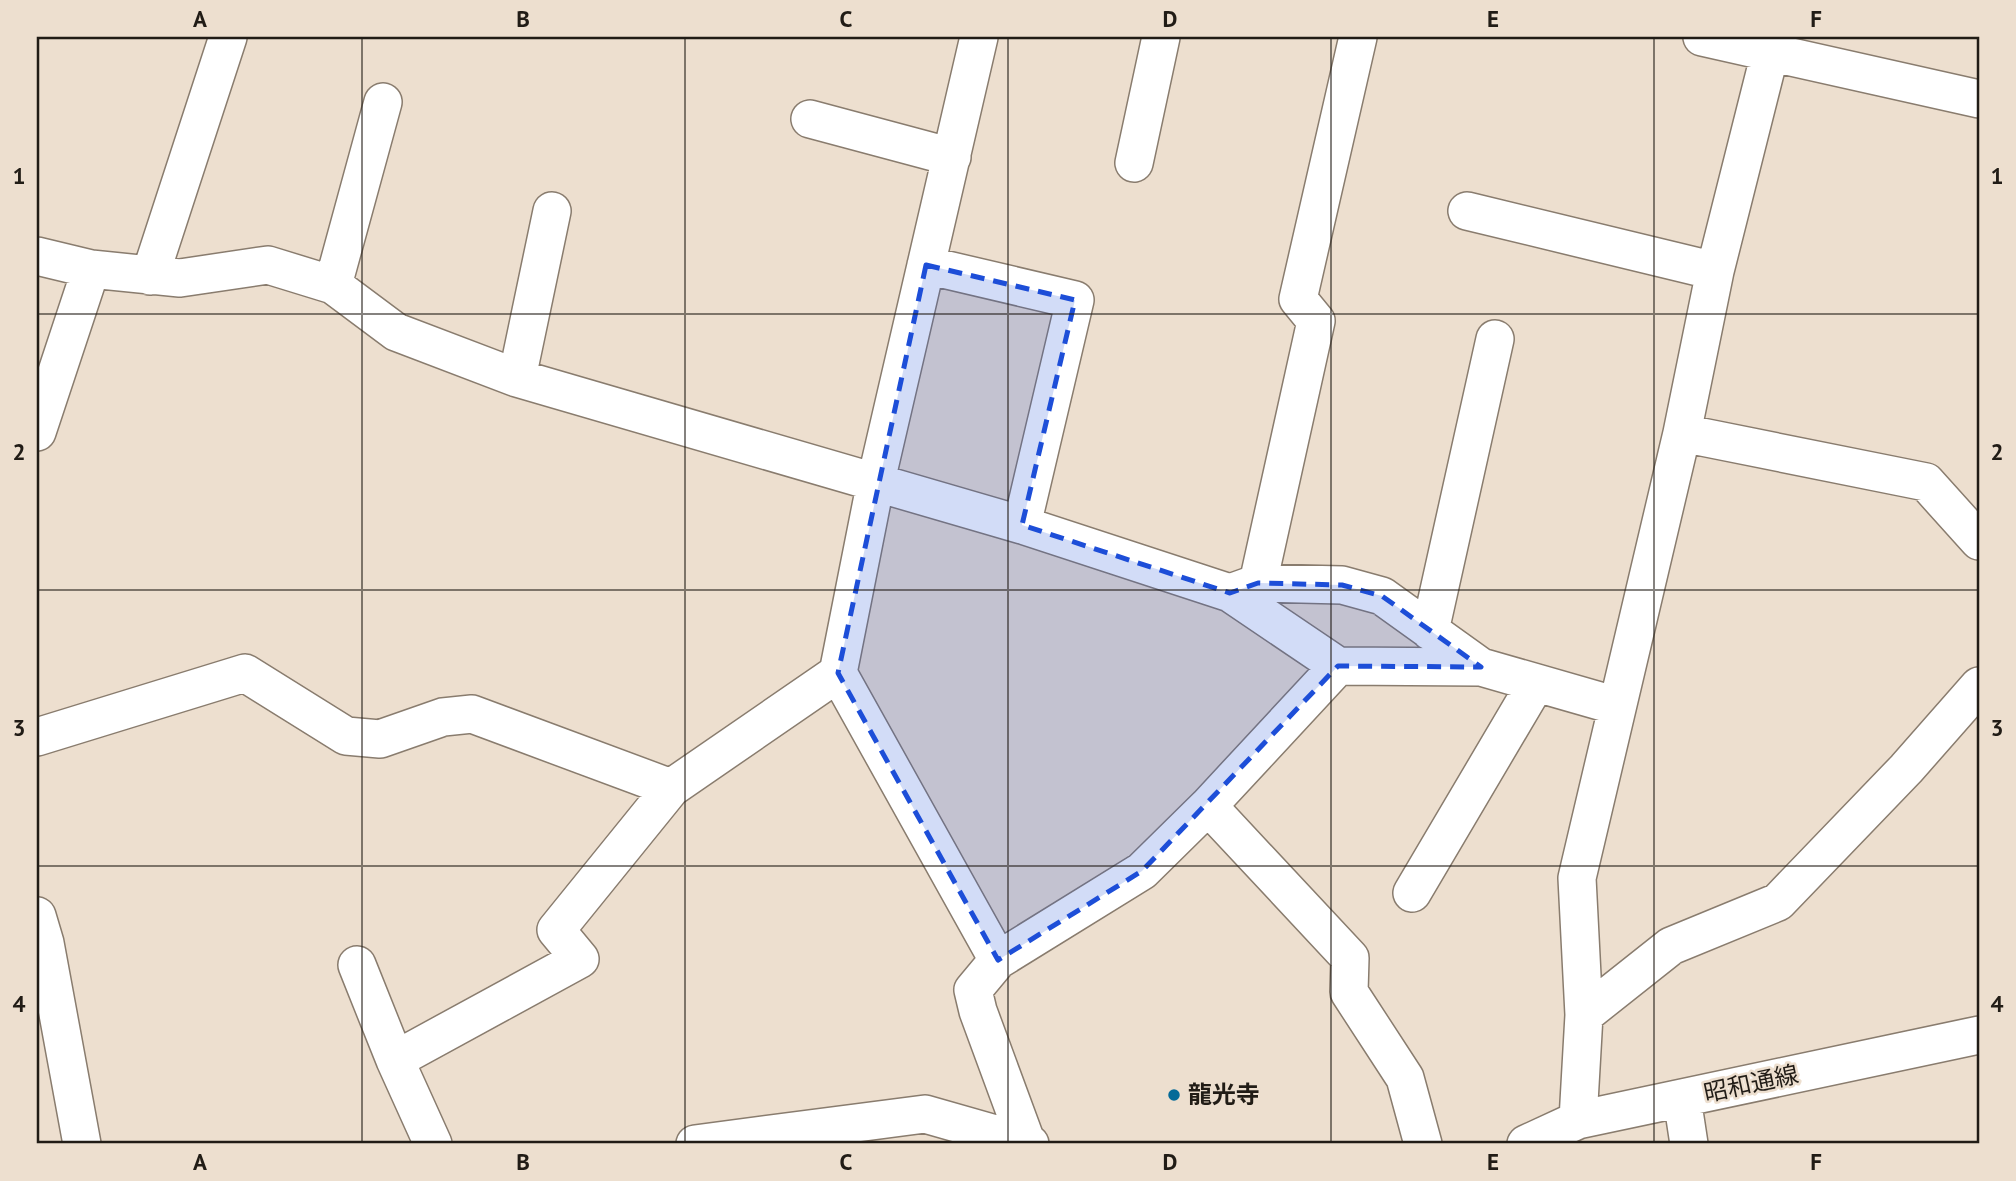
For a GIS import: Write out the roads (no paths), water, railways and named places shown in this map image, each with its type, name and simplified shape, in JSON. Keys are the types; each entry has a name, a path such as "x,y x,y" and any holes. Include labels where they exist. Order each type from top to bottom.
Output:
{"street":[{"path":"150,276 228,37"},
{"path":"979,37 876,481 838,673 998,960"},
{"path":"1133,163 1161,37"},
{"path":"1244,588 1316,321 1298,299 1358,37"},
{"path":"1702,37 1772,45 1979,99"},
{"path":"1578,1120 1584,1015 1577,878 1682,433 1715,271 1772,45"},
{"path":"333,285 383,102"},
{"path":"810,119 951,157"},
{"path":"516,377 551,211"},
{"path":"1467,211 1715,271"},
{"path":"37,257 91,269 180,278 268,265 333,285 397,332 516,377 1244,588 1342,585 1382,596 1481,667"},
{"path":"926,265 1075,300 1022,525"},
{"path":"37,432 91,269"},
{"path":"1430,631 1495,339"},
{"path":"1682,433 1926,482 1979,541"},
{"path":"1244,588 1338,666 1481,667 1617,706"},
{"path":"1028,1144 978,1011 973,990 998,960 1142,871 1208,806 1338,666"},
{"path":"37,737 246,673 346,736 380,739 443,717 472,714 671,788"},
{"path":"395,1060 580,959 556,930 671,788 838,673"},
{"path":"1412,893 1536,683"},
{"path":"1584,1015 1671,946 1778,902 1906,769 1979,686"},
{"path":"1208,806 1350,958 1349,992 1405,1078 1423,1144"},
{"path":"37,916 45,943 82,1144"},
{"path":"357,965 395,1060 433,1144"},
{"name":"昭和通線","path":"1526,1144 1578,1120 1979,1035"},
{"path":"1682,1098 1689,1144"},
{"path":"695,1144 925,1114 1028,1144"}],"place":[{"name":"龍光寺","path":"1174,1095"}]}
